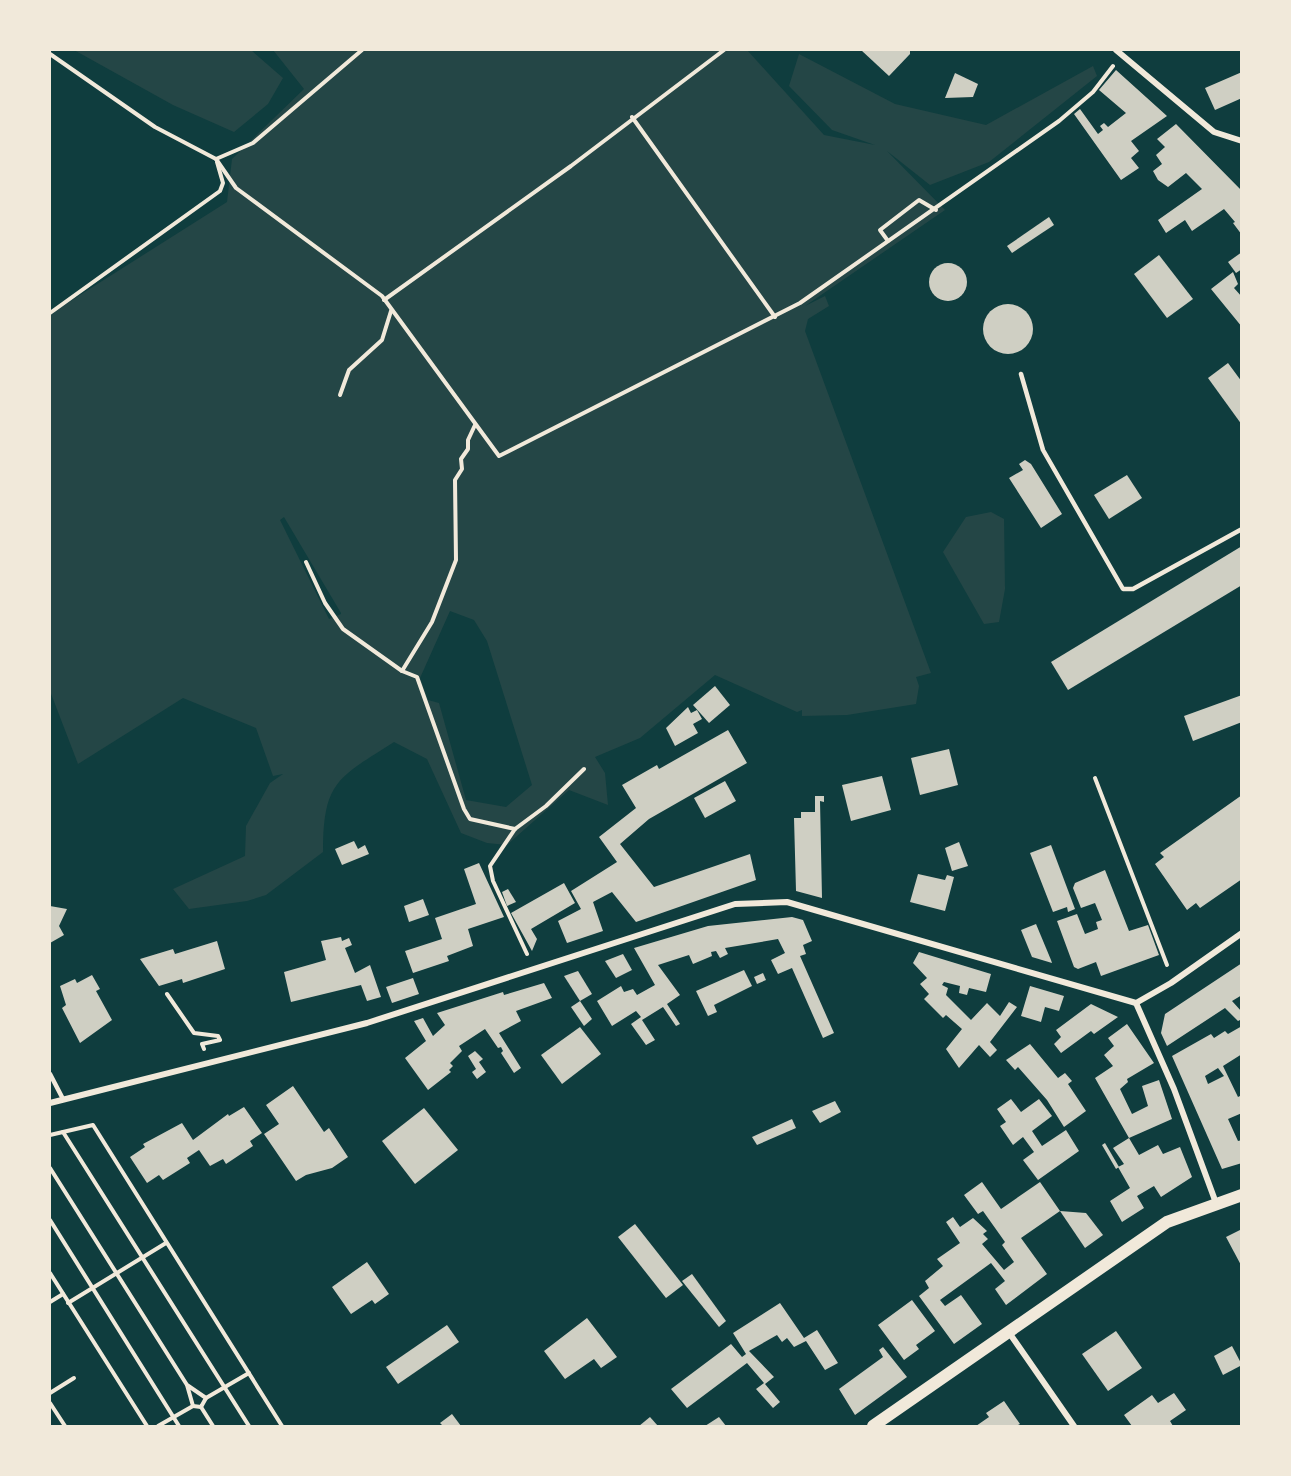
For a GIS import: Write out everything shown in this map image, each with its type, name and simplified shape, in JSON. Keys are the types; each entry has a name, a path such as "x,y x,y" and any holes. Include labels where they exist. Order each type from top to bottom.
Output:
{"main road":[{"path":"873,1426 1167,1222 1242,1195"}],"street":[{"path":"1119,52 1214,132 1242,141"},
{"path":"50,1103 368,1023 735,904 787,902 1136,1004 1171,983 1242,933"},
{"path":"1136,1004 1174,1089 1216,1203"},
{"path":"1007,1331 1074,1426"}],"lane":[{"path":"1021,374 1043,450 1123,589 1133,589 1242,529"},
{"path":"50,1074 63,1099"}],"path":[{"path":"216,159 253,143 362,50"},
{"path":"384,300 571,166 632,117 724,50"},
{"path":"50,54 154,127 216,159 236,188 384,300 499,456 800,303 936,210 1059,121 1093,92 1119,52"},
{"path":"632,117 776,316"},
{"path":"50,313 220,191 223,183 216,159"},
{"path":"888,241 880,230 919,200 936,210"},
{"path":"340,395 349,370 382,340 392,310"},
{"path":"402,671 432,622 456,560 455,480 462,469 461,459 468,449 468,440 475,425"},
{"path":"306,561 325,603 344,629 402,671 417,677 464,809 470,819 515,829"},
{"path":"534,968 493,881 490,866 515,829 546,806 584,769"},
{"path":"1095,778 1168,969 1171,983"},
{"path":"167,994 194,1033 218,1036 220,1040 202,1044 209,1064"},
{"path":"50,1135 93,1125 282,1426"},
{"path":"63,1132 249,1426"},
{"path":"50,1168 187,1385 193,1406"},
{"path":"50,1220 179,1426"},
{"path":"68,1303 166,1243"},
{"path":"50,1273 147,1426"},
{"path":"50,1302 63,1294"},
{"path":"201,1407 206,1398 249,1373"},
{"path":"50,1393 74,1378"},
{"path":"187,1385 206,1398"},
{"path":"50,1403 64,1426"},
{"path":"158,1426 193,1406 201,1407"},
{"path":"201,1407 213,1426"}],"shaded area":[{"path":"74,50 251,50 283,78 268,104 234,132 173,105"},
{"path":"273,50 747,50 824,135 875,145 832,130 789,86 799,54 895,104 986,125 1093,66 1097,76 989,162 930,185 887,151 945,210 805,306 825,296 829,306 808,319 805,331 931,673 916,677 919,686 916,704 847,715 802,716 802,710 797,712 715,675 640,738 595,757 605,773 608,805 569,790 507,845 487,843 461,833 427,759 394,742 359,764 338,784 326,810 323,852 266,895 247,901 189,909 173,889 245,856 246,826 270,783 283,774 273,776 256,728 183,698 78,764 50,691 50,314 227,202 232,159 304,89","holes":["284,517 341,613 341,614 329,619 280,520","450,611 474,620 487,641 532,785 506,807 466,800 439,703 428,700 420,678"]},
{"path":"991,512 1004,519 1005,589 999,622 984,624 943,552 966,517"}],"building":[{"path":"861,50 910,50 910,54 889,76"},
{"path":"1116,70 1167,116 1131,141 1139,151 1131,158 1139,168 1121,180 1074,114 1080,109 1098,134 1103,130 1100,126 1104,123 1108,127 1126,113 1099,90"},
{"path":"1242,72 1242,98 1215,110 1205,88"},
{"path":"955,73 978,84 973,97 945,98"},
{"path":"1176,124 1242,191 1242,235 1224,209 1192,231 1185,220 1166,233 1158,220 1202,189 1186,173 1168,187 1158,180 1153,171 1162,164 1156,155 1165,147 1157,139"},
{"path":"1049,217 1054,225 1012,253 1007,246"},
{"path":"1242,252 1242,269 1236,273 1228,262"},
{"path":"1159,255 1193,299 1167,318 1134,274"},
{"path":"948,263 962,268 967,282 962,296 948,301 934,296 929,282 934,268"},
{"path":"1233,272 1238,284 1234,288 1242,297 1242,327 1211,289"},
{"path":"1008,304 1017,306 1028,315 1033,329 1031,338 1022,349 1008,354 999,352 988,343 983,329 985,320 994,309"},
{"path":"1228,363 1242,382 1242,425 1208,378"},
{"path":"1025,460 1031,464 1062,514 1041,528 1009,478 1023,470 1019,464"},
{"path":"1127,475 1142,498 1109,519 1094,495"},
{"path":"1242,546 1242,585 1068,690 1051,662"},
{"path":"715,686 730,705 709,723 693,705"},
{"path":"1242,695 1242,722 1193,741 1184,716"},
{"path":"688,707 691,713 697,710 702,719 693,724 698,733 675,746 666,728"},
{"path":"728,730 747,763 649,819 620,844 654,887 750,854 756,880 636,922 612,892 593,902 603,931 567,943 558,921 581,909 571,891 617,862 599,837 636,808 622,785 657,765 659,769"},
{"path":"949,749 958,785 920,795 911,758"},
{"path":"882,776 891,810 851,821 842,785"},
{"path":"725,781 736,801 705,818 694,798"},
{"path":"1242,795 1242,879 1200,908 1196,903 1187,910 1155,864 1164,857 1160,853"},
{"path":"815,796 824,796 824,802 820,801 822,898 796,891 794,818 801,818 801,812 815,812"},
{"path":"354,841 358,849 365,845 369,854 342,865 335,849"},
{"path":"959,842 968,866 952,871 945,848"},
{"path":"1051,845 1075,909 1068,912 1067,907 1053,912 1030,853"},
{"path":"479,863 504,917 468,929 473,946 447,956 449,961 413,973 405,951 442,939 435,918 476,904 464,869"},
{"path":"1105,870 1129,931 1148,925 1159,955 1101,976 1096,962 1078,969 1074,967 1057,921 1077,914 1085,934 1098,929 1096,922 1102,920 1095,903 1081,908 1073,888 1075,883"},
{"path":"918,874 945,880 947,875 954,877 945,911 910,902"},
{"path":"564,883 575,903 531,929 537,939 532,951 511,913"},
{"path":"508,889 516,902 507,906 502,892"},
{"path":"423,899 429,915 409,922 404,906"},
{"path":"50,906 67,909 59,926 64,935 50,943"},
{"path":"792,917 803,920 812,941 803,945 806,954 800,956 834,1033 823,1038 792,968 778,974 771,960 785,953 778,939 725,948 728,954 720,958 716,951 711,952 712,956 693,964 689,955 658,965 680,995 667,1004 680,1024 676,1026 663,1007 642,1020 655,1040 646,1045 631,1024 641,1017 636,1011 612,1026 597,1001 621,986 624,992 633,989 637,995 655,985 634,948 708,926"},
{"path":"1036,924 1052,963 1032,957 1021,930"},
{"path":"341,937 342,941 349,938 352,945 345,948 355,973 370,965 381,997 367,1001 361,985 291,1002 284,972 326,960 321,941"},
{"path":"217,941 225,969 183,983 182,979 159,986 140,959 173,949 175,954"},
{"path":"919,952 991,974 986,992 969,988 967,995 959,993 960,986 944,982 942,985 948,988 946,995 971,1020 987,1003 1000,1016 1009,1002 1017,1007 990,1042 997,1050 990,1057 979,1045 959,1068 946,1049 962,1029 946,1015 943,1018 924,999 929,994 920,984 927,978 913,963"},
{"path":"623,954 632,970 616,978 605,961"},
{"path":"1242,963 1242,995 1232,1001 1242,1012 1242,1019 1238,1021 1225,1008 1167,1046 1161,1033 1165,1014"},
{"path":"744,970 752,986 714,1005 717,1012 708,1016 696,991"},
{"path":"578,971 592,994 580,1001 564,976"},
{"path":"763,973 766,980 757,984 754,977"},
{"path":"92,975 100,989 96,991 112,1020 80,1043 62,1008 66,1005 60,986 75,979 77,983"},
{"path":"413,978 419,994 392,1003 386,987"},
{"path":"544,983 552,998 516,1011 521,1021 499,1033 521,1068 514,1073 501,1053 503,1051 501,1047 498,1048 485,1029 459,1046 462,1051 450,1063 453,1066 449,1070 451,1072 428,1090 405,1058 426,1041 414,1021 423,1018 433,1036 445,1025 437,1013 503,992 504,995"},
{"path":"1030,986 1064,996 1059,1011 1045,1007 1041,1022 1021,1016"},
{"path":"580,1001 592,1019 584,1026 571,1007"},
{"path":"1091,1004 1118,1017 1094,1034 1091,1031 1061,1053 1054,1044 1061,1037 1056,1030"},
{"path":"1127,1024 1154,1063 1127,1079 1128,1082 1120,1089 1132,1114 1148,1106 1142,1086 1159,1080 1172,1119 1129,1138 1095,1078 1113,1066 1104,1055 1114,1046 1108,1038"},
{"path":"1242,1026 1242,1054 1223,1066 1238,1097 1242,1095 1242,1113 1228,1119 1238,1141 1242,1140 1242,1163 1222,1169 1172,1056 1211,1034 1214,1038 1225,1031 1228,1034","holes":["1218,1068 1224,1076 1208,1084 1205,1076"]},
{"path":"580,1027 601,1054 562,1084 541,1055"},
{"path":"1030,1044 1058,1078 1065,1073 1072,1081 1068,1084 1086,1111 1064,1127 1047,1100 1018,1067 1015,1070 1006,1060"},
{"path":"475,1051 483,1059 479,1062 486,1072 477,1079 472,1072 476,1069 468,1056"},
{"path":"293,1086 324,1132 329,1128 348,1157 332,1168 306,1175 296,1181 264,1134 279,1124 266,1105"},
{"path":"1011,1099 1021,1112 1039,1099 1052,1116 1032,1131 1042,1146 1066,1130 1079,1151 1038,1180 1023,1160 1034,1152 1023,1137 1013,1145 1000,1126 1006,1122 997,1109"},
{"path":"835,1101 841,1112 820,1123 812,1111"},
{"path":"244,1107 262,1133 250,1141 253,1146 226,1164 223,1159 210,1166 199,1150 187,1158 190,1163 163,1180 159,1175 147,1183 130,1157 145,1147 143,1144 182,1123 193,1140 228,1114 229,1116"},
{"path":"424,1108 458,1150 415,1184 382,1141"},
{"path":"792,1119 796,1128 757,1145 752,1137"},
{"path":"1129,1138 1139,1155 1158,1145 1163,1154 1180,1147 1192,1177 1161,1197 1154,1186 1137,1196 1144,1208 1122,1222 1110,1201 1130,1188 1118,1167 1124,1164 1113,1148"},
{"path":"1105,1143 1119,1167 1116,1169 1102,1145"},
{"path":"982,1182 1001,1209 1040,1182 1060,1211 1021,1238 1047,1274 1006,1305 995,1289 1005,1281 991,1263 940,1300 945,1306 961,1295 982,1324 954,1344 919,1296 929,1288 925,1281 943,1266 937,1259 960,1243 946,1222 953,1217 960,1227 973,1218 987,1231 983,1234 988,1239 982,1244 1004,1270 1014,1262 1002,1245 1005,1242 983,1211 978,1214 964,1195"},
{"path":"1060,1211 1086,1213 1103,1235 1085,1248"},
{"path":"635,1224 683,1285 666,1298 618,1237"},
{"path":"1242,1229 1242,1267 1226,1237"},
{"path":"367,1262 389,1294 375,1304 372,1300 351,1314 332,1287"},
{"path":"692,1274 726,1321 719,1327 682,1281"},
{"path":"912,1300 935,1331 916,1345 919,1349 904,1360 878,1325"},
{"path":"780,1303 804,1338 817,1330 838,1363 825,1370 806,1341 794,1347 787,1338 782,1342 777,1335 749,1351 774,1377 765,1384 780,1402 773,1408 756,1389 764,1383 747,1363 687,1408 671,1389 731,1344 742,1357 746,1354 733,1333"},
{"path":"587,1318 617,1357 601,1368 594,1359 565,1379 544,1351"},
{"path":"447,1325 459,1342 398,1384 386,1367"},
{"path":"1116,1331 1142,1368 1108,1391 1082,1354"},
{"path":"1232,1346 1242,1365 1223,1375 1214,1356"},
{"path":"883,1347 907,1377 855,1415 839,1389 883,1357 879,1350"},
{"path":"1174,1393 1186,1410 1170,1421 1173,1426 1132,1426 1124,1415 1152,1395 1158,1403"},
{"path":"1004,1401 1020,1424 1016,1426 976,1426 989,1417 986,1413"},
{"path":"452,1414 461,1426 443,1426 440,1423"},
{"path":"650,1417 658,1426 639,1426"},
{"path":"719,1417 726,1426 705,1426"}]}
